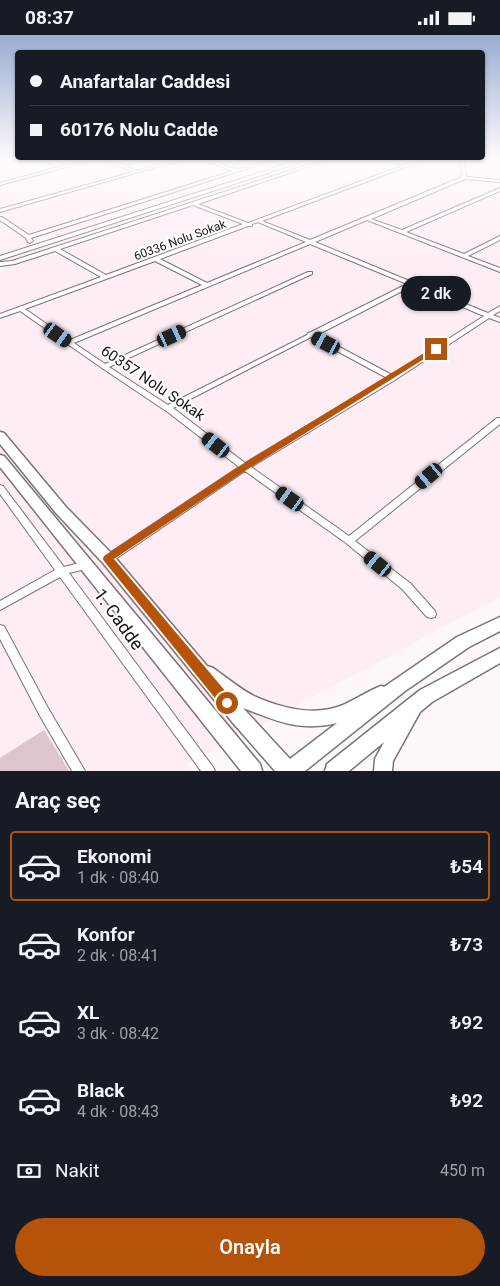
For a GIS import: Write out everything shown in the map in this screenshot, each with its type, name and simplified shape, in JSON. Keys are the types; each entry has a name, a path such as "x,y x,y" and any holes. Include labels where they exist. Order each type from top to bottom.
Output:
{"main road":[{"path":"0,436 60,510 108,559 192,662 289,771 399,686 462,642 500,624"},
{"path":"0,459 253,771"},
{"path":"334,771 426,696 500,655"},
{"path":"192,662 248,702 300,719 320,719 345,713 399,686"},
{"path":"382,771 384,759 414,706"}],"street":[{"path":"0,211 57,194"},
{"path":"0,252 29,239 170,194"},
{"path":"0,257 197,194"},
{"path":"0,264 13,263 221,194"},
{"name":"60336 Nolu Sokak","path":"0,316 329,194"},
{"path":"69,343 426,194"},
{"path":"402,232 488,194"},
{"path":"194,203 250,225"},
{"path":"0,218 29,239"},
{"path":"368,219 500,269"},
{"path":"259,221 500,319"},
{"path":"464,256 500,238"},
{"path":"55,249 106,277"},
{"path":"156,259 207,286"},
{"path":"104,367 310,273"},
{"path":"167,407 414,283"},
{"path":"108,559 245,467 392,378 500,308"},
{"name":"60357 Nolu Sokak","path":"21,309 104,367 167,407 245,467 349,541 406,587 431,613"},
{"path":"310,335 392,378"},
{"path":"349,541 500,420"},
{"name":"1. Cadde","path":"0,488 209,771"},
{"path":"0,606 62,571 87,565"},
{"path":"0,629 44,712 79,771"}],"shaded area":[{"path":"0,194 500,194 500,597 188,764 193,771 0,771"},
{"path":"44,730 69,771 0,771 0,758"}],"route":[{"path":"227,703 108,559 245,467 392,378 436,349"}]}
